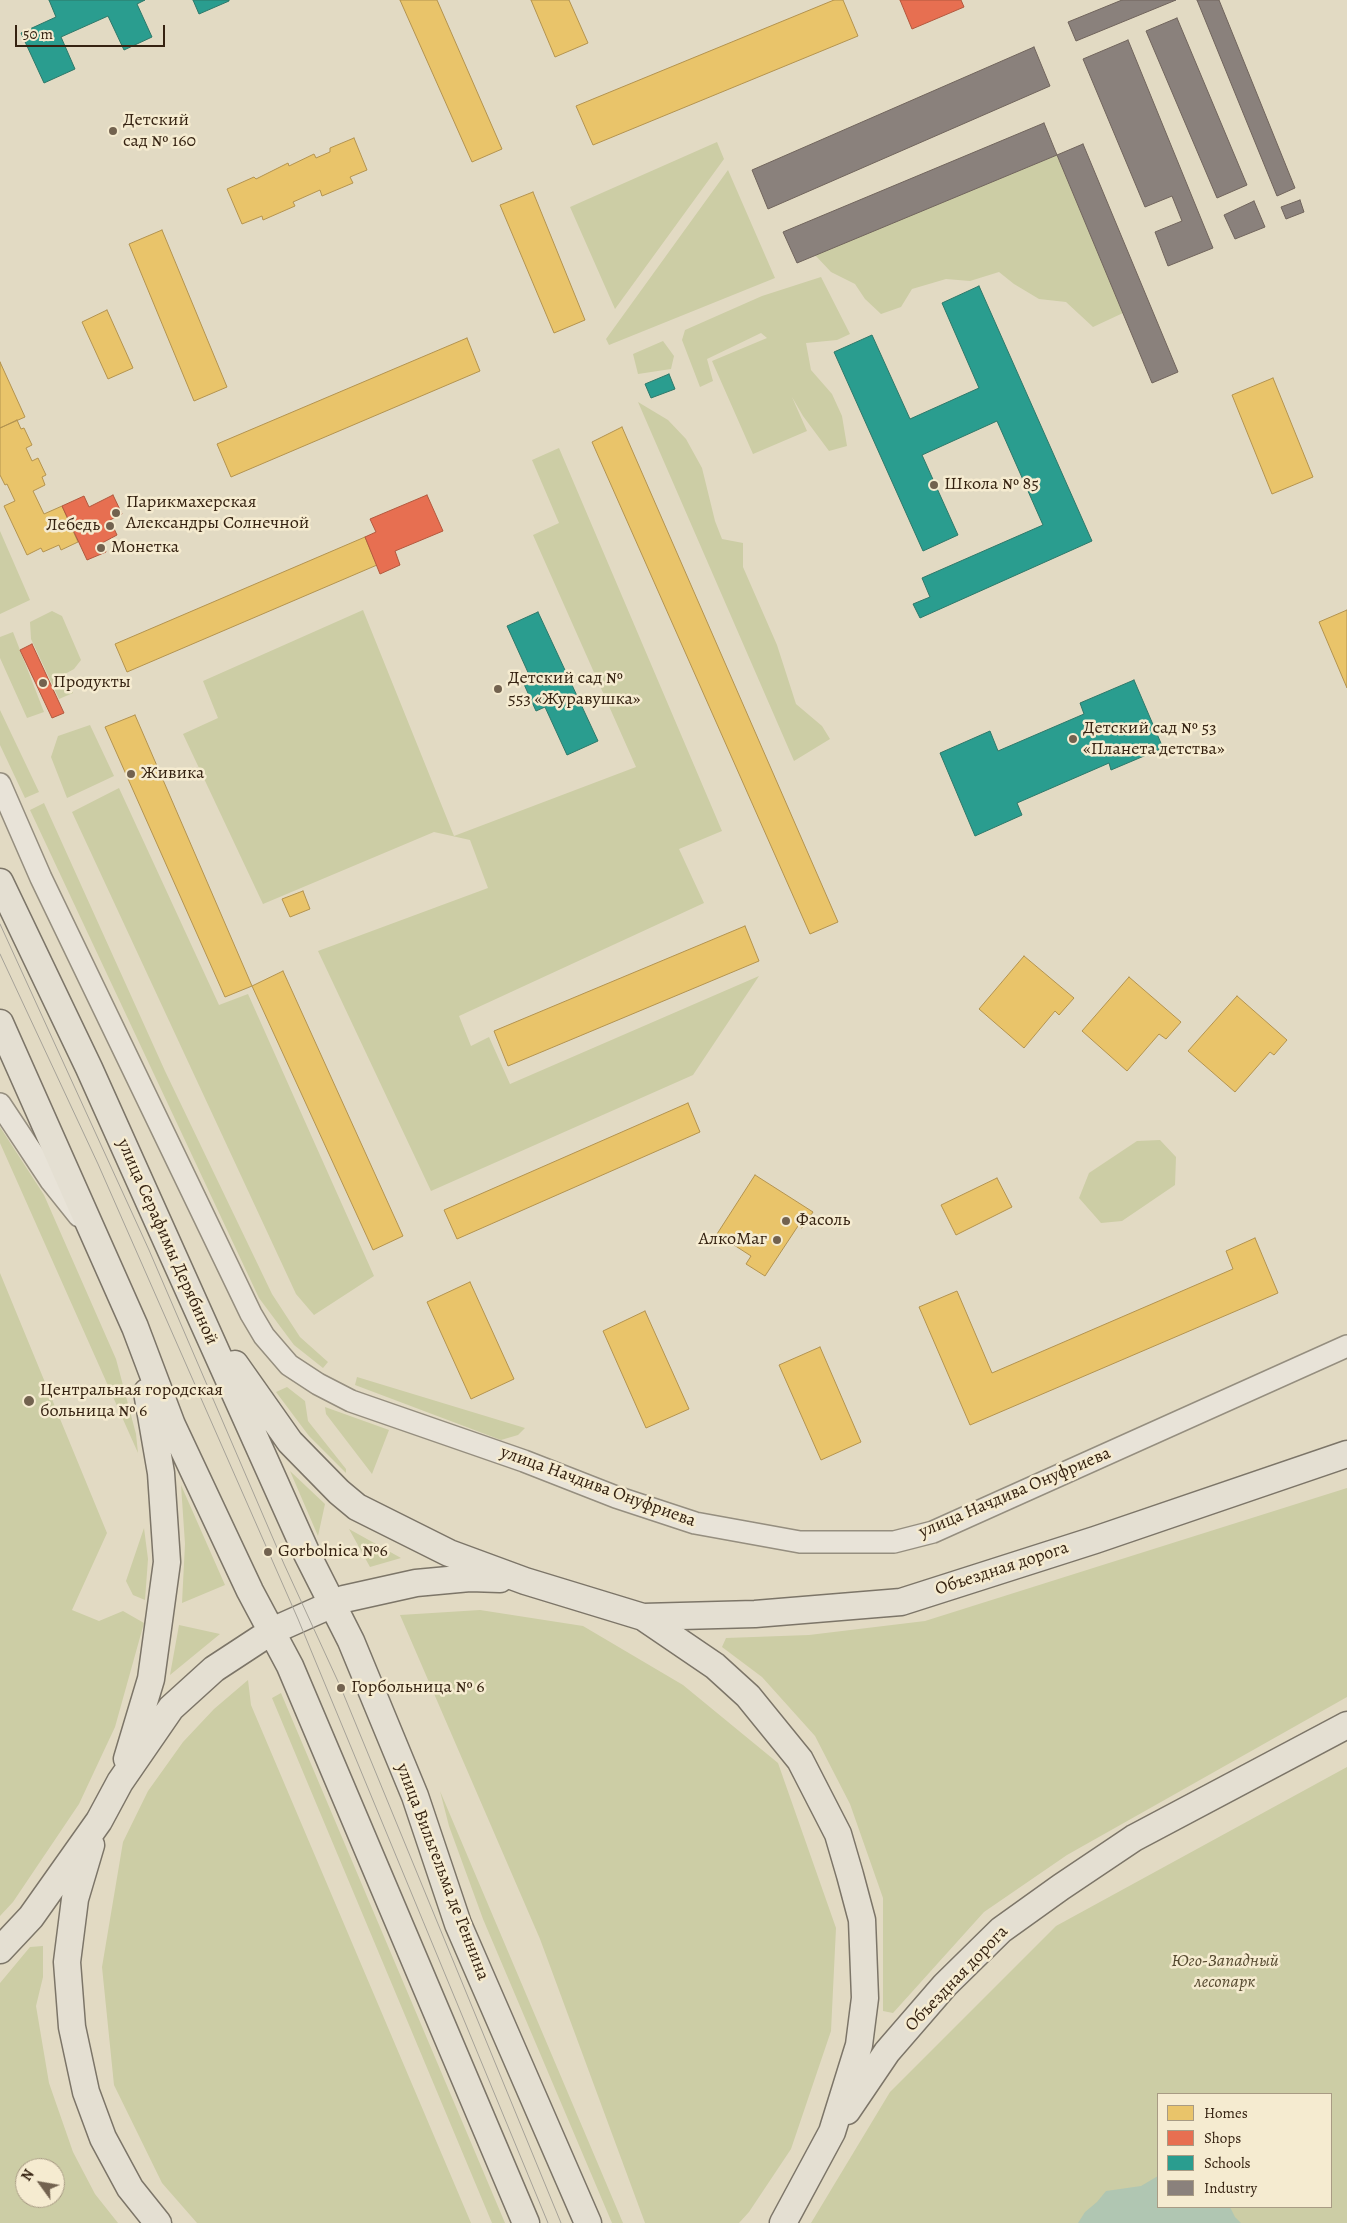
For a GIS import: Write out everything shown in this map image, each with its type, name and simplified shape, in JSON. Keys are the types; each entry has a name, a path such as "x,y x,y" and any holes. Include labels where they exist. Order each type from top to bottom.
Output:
{"main road":[{"name":"улица Серафимы Дерябиной","path":"0,882 88,1068 195,1306 257,1438 307,1554 333,1603"},
{"path":"0,1023 98,1240 135,1327 172,1425 250,1592 294,1675 526,2223"},
{"path":"195,1306 290,1442 339,1492 376,1518 449,1553 525,1581 643,1617 715,1666 748,1696 800,1760 838,1834 862,1920 865,1998 858,2045 832,2132 789,2212 775,2223"},
{"path":"120,1782 151,1679 167,1562 162,1473 135,1327"},
{"name":"Объездная дорога","path":"643,1617 755,1614 901,1602 1096,1540 1347,1454"},
{"path":"0,1950 32,1917 99,1821 120,1782 171,1708 214,1669 272,1631 333,1603 416,1582 470,1578 525,1581"},
{"name":"улица Вильгельма де Геннина","path":"333,1603 415,1796 458,1924 588,2223"},
{"name":"Объездная дорога","path":"832,2132 887,2052 945,1985 1001,1930 1134,1838 1347,1726"},
{"path":"99,1821 75,1899 67,1962 72,2027 86,2092 103,2138 130,2188 158,2223"}],"street":[{"name":"улица Начдива Онуфриева","path":"0,784 41,878 251,1314 264,1336 289,1365 328,1389 351,1400 524,1461 616,1497 695,1523 800,1542 894,1542 933,1532 1347,1346"},
{"path":"0,1104 51,1181 98,1240"}],"green space":[{"path":"717,142 724,159 615,309 570,207"},
{"path":"1057,155 1123,313 1093,327 1066,302 1039,299 1014,284 999,272 970,281 946,279 912,289 901,307 881,314 865,299 855,284 831,272 815,255"},
{"path":"728,170 775,278 609,345 606,339"},
{"path":"821,277 850,334 837,340 806,343 811,370 832,394 842,416 847,446 829,451 803,416 792,397 807,431 753,454 712,361 767,338 761,333 707,359 713,381 700,387 682,340 685,330 762,296"},
{"path":"663,341 674,356 671,369 638,374 633,354"},
{"path":"638,402 668,420 686,439 702,468 715,521 722,539 743,543 743,567 777,645 796,704 822,726 830,739 794,761"},
{"path":"559,448 722,831 679,849 704,903 459,1016 471,1046 489,1037 510,1084 759,976 693,1075 431,1191 318,951 488,888 470,840 434,832 263,904 183,734 218,718 203,681 363,610 454,836 636,767 533,535 559,523 532,460"},
{"path":"0,531 30,600 0,614"},
{"path":"52,611 62,616 81,660 74,669 65,674 73,693 59,699 31,639 30,622"},
{"path":"13,632 44,712 27,718 0,658 0,637"},
{"path":"0,710 39,792 25,798 0,745"},
{"path":"90,725 114,776 67,798 51,757 58,736"},
{"path":"119,788 219,1005 248,994 374,1276 314,1315 296,1294 72,812"},
{"path":"44,803 165,1071 272,1294 300,1337 328,1362 323,1368 294,1345 259,1298 30,810"},
{"path":"0,1127 44,1195 116,1359 136,1434 138,1453 0,1143"},
{"path":"1160,1140 1176,1157 1175,1185 1122,1221 1101,1223 1079,1198 1089,1173 1137,1141"},
{"path":"0,1273 107,1533 72,1610 99,1621 123,1611 144,1623 115,1727 79,1804 13,1902 0,1916"},
{"path":"357,1377 525,1428 518,1435 501,1440 355,1385"},
{"path":"287,1387 305,1401 308,1421 346,1469 346,1473 309,1436 276,1392"},
{"path":"325,1407 389,1430 372,1474 326,1414"},
{"path":"290,1471 325,1504 318,1536"},
{"path":"181,1485 225,1585 182,1603 185,1544"},
{"path":"1347,1488 1347,1697 1067,1855 984,1912 893,2013 883,2011 883,1898 850,1804 815,1736 762,1677 722,1647 726,1638 809,1635 925,1621"},
{"path":"144,1528 148,1559 145,1600 133,1595 126,1581"},
{"path":"349,1529 401,1558 370,1567"},
{"path":"480,1610 583,1626 683,1685 778,1763 836,1928 831,2031 791,2149 749,2212 739,2223 645,2223 540,1939 400,1615"},
{"path":"179,1625 220,1634 170,1675"},
{"path":"248,1680 251,1705 471,2223 197,2223 162,2183 114,2085 102,1967 123,1842 148,1791 183,1742 214,1709"},
{"path":"281,1693 505,2223 492,2223 272,1698"},
{"name":"Юго-Западный лесопарк","path":"1347,1767 1347,2223 811,2223 890,2092 1056,1926"},
{"path":"440,1791 623,2223 612,2223 483,1919 449,1826"},
{"path":"43,1946 43,1977 36,2006 49,2083 73,2152 95,2194 118,2223 0,2223 0,1983 30,1947"}],"shaded area":[{"path":"1157,2177 1157,2208 1230,2208 1241,2223 1078,2223 1085,2212 1106,2191 1141,2186"}],"building: Homes":[{"path":"400,0 437,0 502,149 472,162"},
{"path":"531,0 569,0 588,43 555,57"},
{"path":"834,0 843,0 858,36 593,145 576,106"},
{"path":"354,138 367,170 350,177 353,183 322,196 320,190 293,202 295,206 263,220 262,216 242,224 227,189 254,177 256,179 288,163 289,166 314,154 316,158 330,152 330,148"},
{"path":"533,192 585,320 554,333 500,205"},
{"path":"162,230 227,387 194,401 129,244"},
{"path":"107,310 133,368 108,379 82,322"},
{"path":"467,338 480,371 231,477 217,444"},
{"path":"0,362 25,417 0,428"},
{"path":"1273,378 1313,477 1272,494 1232,395"},
{"path":"17,420 21,429 24,428 32,445 26,448 32,461 38,458 46,475 42,477 45,485 33,491 44,514 62,506 78,542 61,550 59,545 43,552 41,548 27,555 4,506 15,501 7,484 5,485 0,475 0,428"},
{"path":"622,427 838,922 810,934 592,442"},
{"path":"365,537 377,565 127,672 115,644"},
{"path":"1347,610 1347,688 1319,622"},
{"path":"135,715 252,986 225,997 105,727"},
{"path":"303,891 310,909 290,917 282,899"},
{"path":"745,926 759,961 508,1066 494,1031"},
{"path":"1024,956 1074,998 1059,1015 1055,1011 1024,1048 979,1009"},
{"path":"283,971 403,1236 373,1250 252,986"},
{"path":"1129,977 1181,1022 1166,1039 1159,1034 1127,1071 1082,1031"},
{"path":"1237,996 1287,1040 1274,1055 1270,1052 1235,1092 1188,1051"},
{"path":"688,1103 700,1132 457,1239 444,1210"},
{"path":"755,1175 813,1212 802,1228 798,1226 765,1276 746,1264 751,1256 717,1234"},
{"path":"997,1178 1012,1207 956,1235 941,1205"},
{"path":"1255,1238 1278,1293 970,1425 919,1307 957,1291 992,1373 1233,1269 1226,1251"},
{"path":"470,1282 514,1379 471,1399 427,1302"},
{"path":"645,1311 689,1409 646,1428 603,1331"},
{"path":"820,1347 861,1442 821,1460 779,1365"}],"building: Shops":[{"path":"900,0 961,0 964,7 912,29"},
{"path":"113,495 122,514 110,520 117,535 102,543 106,552 87,560 62,506 84,496 89,507"},
{"path":"427,495 443,531 395,551 400,565 380,574 365,537 376,532 370,519"},
{"path":"32,644 64,713 52,718 20,650"}],"building: Schools":[{"path":"49,0 145,0 137,4 152,37 124,50 108,16 61,37 75,69 44,83 21,33 56,17"},
{"path":"193,0 229,0 229,1 199,14"},
{"path":"979,286 1092,541 920,618 913,604 930,597 922,578 1043,525 997,421 922,455 958,535 923,551 834,352 872,335 910,419 979,388 942,303"},
{"path":"669,374 675,389 651,398 645,384"},
{"path":"538,612 598,741 567,755 545,707 536,711 523,682 531,679 507,626"},
{"path":"1134,680 1163,748 1111,770 1109,763 1017,803 1022,815 975,836 940,753 990,731 998,751 1084,714 1080,703"}],"building: Industry":[{"path":"1122,0 1176,0 1076,41 1068,22"},
{"path":"1197,0 1219,0 1295,188 1277,196"},
{"path":"1177,18 1247,185 1217,198 1146,31"},
{"path":"1128,40 1213,248 1168,266 1155,232 1182,221 1172,196 1145,207 1083,59"},
{"path":"1034,47 1050,86 768,209 752,170"},
{"path":"1044,123 1057,155 797,263 783,232"},
{"path":"1083,144 1178,372 1152,383 1057,155"},
{"path":"1300,200 1304,212 1286,219 1281,207"},
{"path":"1254,201 1265,227 1235,239 1224,215"}],"tram line":[{"path":"0,924 149,1250 284,1564 341,1688 561,2223"},
{"path":"0,954 98,1164 298,1619 548,2223"}],"place":[{"name":"Детский сад № 160","path":"113,131"},
{"name":"Школа № 85","path":"934,485"},
{"name":"Парикмахерская Александры Солнечной","path":"116,513"},
{"name":"Лебедь","path":"110,526"},
{"name":"Монетка","path":"101,548"},
{"name":"Продукты","path":"43,683"},
{"name":"Детский сад № 553 «Журавушка»","path":"498,689"},
{"name":"Детский сад № 53 «Планета детства»","path":"1073,739"},
{"name":"Живика","path":"131,774"},
{"name":"Фасоль","path":"786,1221"},
{"name":"АлкоМаг","path":"777,1240"},
{"name":"Центральная городская больница № 6","path":"29,1401"},
{"name":"Gorbolnica №6","path":"268,1552"},
{"name":"Горбольница № 6","path":"341,1688"}]}
